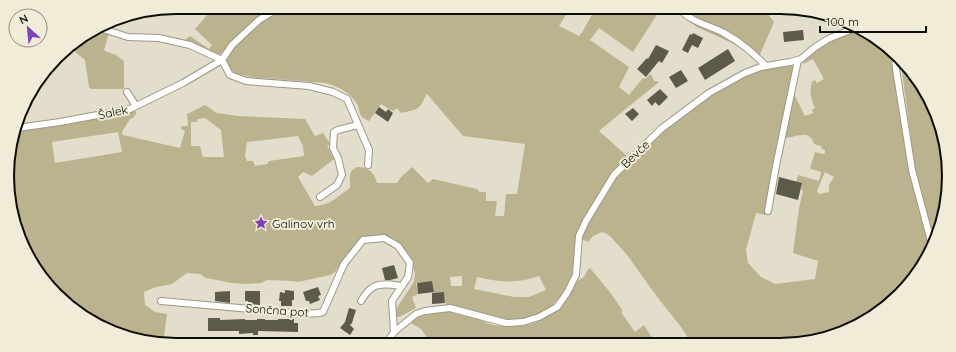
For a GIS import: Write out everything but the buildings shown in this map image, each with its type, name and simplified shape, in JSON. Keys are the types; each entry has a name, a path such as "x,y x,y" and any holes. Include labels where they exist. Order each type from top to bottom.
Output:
{"street":[{"path":"222,60 232,45 259,20 269,14"},
{"path":"684,14 692,20 723,33 742,44 754,53 766,66"},
{"path":"106,30 128,37 159,38 190,45 222,60 230,75 246,81 309,86 333,92 347,99 369,150 368,165"},
{"name":"Bevče","path":"390,338 394,332 416,314 425,311 450,308 506,323 523,322 556,307 567,293 576,276 579,236 586,221 614,175 661,129 709,93 745,73 766,66 801,59 828,39 850,30"},
{"name":"Šalek","path":"22,127 130,109 183,83 222,60"},
{"path":"768,211 798,60"},
{"path":"895,61 912,170 930,238"},
{"path":"127,92 136,106"},
{"path":"320,197 337,185 342,175 338,158 333,148 334,132 358,125"},
{"name":"Sončna pot","path":"161,301 305,314 323,312 344,264 363,240 384,238 398,246 410,263 408,277 392,301 394,332"},
{"path":"361,301 373,286 402,286"}],"shaded area":[{"path":"208,14 258,14 259,16 218,55 197,45 184,41 190,36 209,49 212,45 195,29"},
{"path":"278,14 567,14 559,26 579,36 592,14 657,14 633,52 599,28 590,40 629,67 619,87 629,95 643,78 645,79 651,74 654,81 659,82 599,131 627,156 609,179 577,232 571,278 561,296 546,310 537,315 517,320 504,319 458,307 446,306 444,292 434,293 432,281 416,283 418,294 412,297 416,308 399,317 395,317 394,313 396,309 414,282 415,273 407,253 384,241 364,243 358,246 349,253 335,272 330,275 298,282 267,280 261,283 232,283 206,278 200,274 187,273 172,284 156,287 144,292 145,305 155,312 167,314 164,338 144,335 114,326 86,311 61,291 47,275 31,248 26,238 17,208 14,187 14,165 17,144 22,128 136,111 136,114 130,119 122,132 123,135 180,148 185,131 181,129 181,126 188,126 187,114 205,105 217,113 238,116 305,119 315,136 323,133 330,144 327,146 334,159 312,176 303,172 298,177 315,206 330,202 350,188 350,174 353,169 359,167 365,168 371,172 377,183 397,183 412,167 428,183 433,179 477,189 480,192 486,192 486,201 497,201 495,216 504,216 506,194 517,194 525,144 463,136 427,94 418,108 401,113 397,108 393,111 381,104 369,121 363,118 359,112 358,105 351,96 343,90 330,84 251,77 232,73 227,64 227,55 233,47 259,23","holes":["205,118 221,130 224,157 203,157 200,146 191,146 191,122 197,122 198,119","118,132 122,152 55,163 52,142","298,136 303,146 304,156 269,161 267,164 255,166 253,161 247,161 245,156 247,142","462,276 462,286 451,286 450,277","539,276 546,290 529,297 514,297 474,289 477,277 500,281 530,279"]},
{"path":"768,14 774,22 758,59 732,43 697,27 683,15"},
{"path":"104,31 109,33 104,50 116,55 124,61 124,89 91,89 89,87 85,60 73,50"},
{"path":"852,31 879,47 895,61 910,170 928,242 909,275 895,291 870,311 842,326 812,335 791,338 688,338 627,255 611,237 602,232 593,236 588,242 581,239 585,229 615,177 660,134 702,102 744,76 762,70 791,65 793,67 792,74 770,180 765,215 756,213 746,250 748,263 761,277 775,284 815,279 818,261 793,253 799,208 803,191 801,190 802,186 796,184 798,175 819,181 821,172 810,168 815,152 823,154 825,153 825,150 822,149 821,146 814,144 809,136 801,135 784,138 792,97 795,96 805,116 813,113 812,110 815,108 811,95 812,82 815,80 817,83 824,79 813,59 803,64 812,52","holes":["825,172 834,177 829,185 829,192 819,194 817,191"]},
{"path":"902,69 915,86 930,114 941,155 941,197 931,234 914,162"},
{"path":"590,268 609,291 635,332 644,325 652,338 427,338 421,329 409,322 429,313 450,311 467,315 495,325 517,326 532,324 545,317 561,304 578,280 583,278"}],"place":[{"name":"Galinov vrh","path":"261,223"}]}
